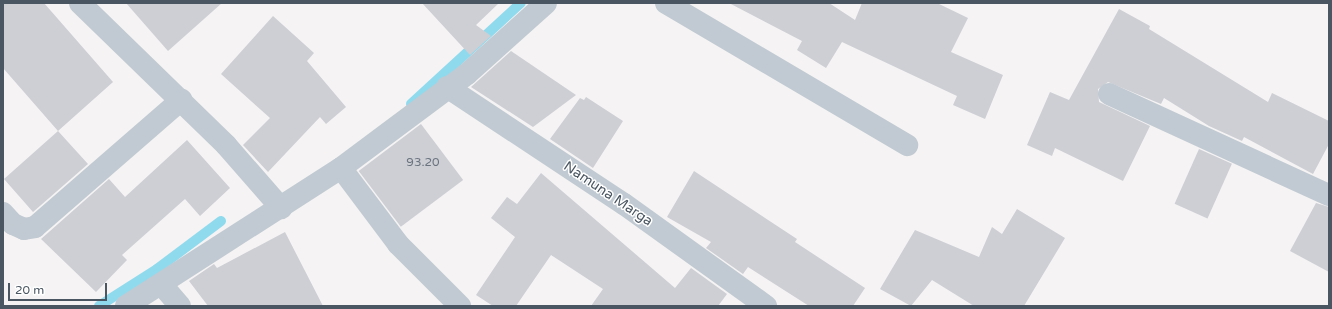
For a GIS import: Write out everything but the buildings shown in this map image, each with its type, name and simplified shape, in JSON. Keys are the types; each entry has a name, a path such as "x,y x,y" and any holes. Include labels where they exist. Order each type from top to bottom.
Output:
{"street":[{"path":"80,3 226,144 281,208"},
{"path":"126,306 281,208 341,168 447,87 467,74 546,3"},
{"path":"666,3 907,145"},
{"name":"Namuna Marga","path":"447,87 624,204 766,306"},
{"path":"1109,94 1329,195"},
{"path":"3,213 13,224 24,229 35,227 181,100"},
{"path":"341,168 398,244 460,306"},
{"path":"161,284 180,306"}],"waterway":[{"path":"411,104 521,3"},
{"path":"99,306 157,269 221,221"}]}
